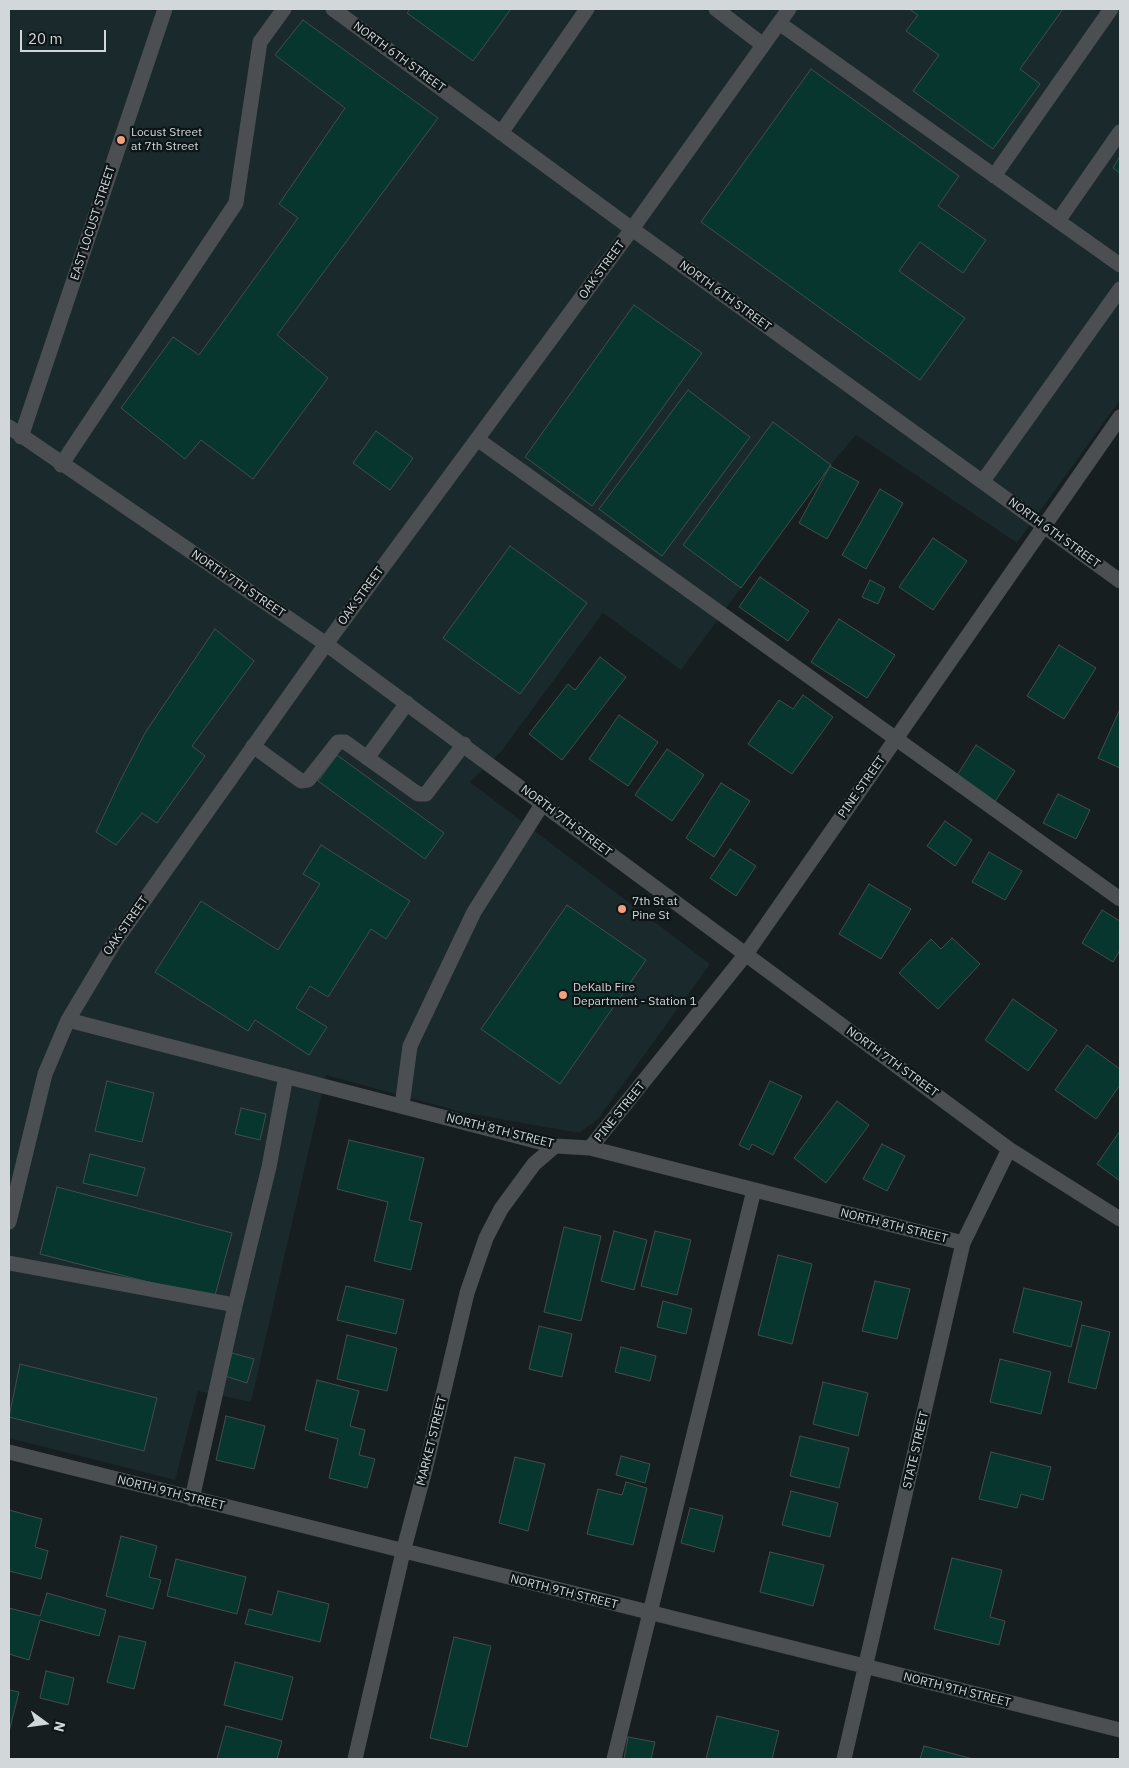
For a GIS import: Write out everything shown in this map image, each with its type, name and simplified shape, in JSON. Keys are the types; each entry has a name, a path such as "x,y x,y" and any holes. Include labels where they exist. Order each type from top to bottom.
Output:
{"street":[{"name":"EAST LOCUST STREET","path":"15,432 165,9"},
{"path":"61,465 236,203 260,42 284,9"},
{"path":"501,133 588,9"},
{"path":"716,9 763,45"},
{"name":"OAK STREET","path":"9,1222 45,1074 68,1020 114,943 326,644 632,230 789,9"},
{"path":"994,176 1111,9"},
{"name":"NORTH 6TH STREET","path":"341,11 632,230 1120,581"},
{"path":"779,23 1120,265"},
{"path":"1058,221 1120,132"},
{"path":"983,481 1120,289"},
{"name":"PINE STREET","path":"590,1148 746,954 1120,417"},
{"name":"NORTH 7TH STREET","path":"15,432 326,644 464,744 1009,1149 1120,1219"},
{"path":"477,439 1120,899"},
{"path":"367,758 407,703"},
{"path":"253,746 301,781 308,780 338,742 345,742 418,794 426,794 464,744"},
{"path":"402,1106 410,1046 474,912 543,804"},
{"name":"NORTH 8TH STREET","path":"68,1020 555,1146 590,1148 963,1243"},
{"path":"192,1498 235,1305 269,1168 286,1076"},
{"name":"MARKET STREET","path":"356,1759 403,1552 425,1470 467,1293 486,1238 501,1209 534,1164 555,1146"},
{"name":"STATE STREET","path":"844,1759 963,1243 1009,1149"},
{"path":"614,1759 648,1613 754,1190"},
{"path":"9,1263 235,1305"},
{"name":"NORTH 9TH STREET","path":"9,1452 1120,1730"}],"shaded area":[{"path":"9,9 1120,9 1120,400 1017,543 856,435 830,466 681,670 603,613 501,752 470,782 710,964 598,1119 579,1133 461,1112 326,1075 251,1402 198,1391 175,1480 9,1438"}],"building":[{"path":"410,9 511,9 473,61 407,13"},
{"path":"909,9 1063,9 1020,69 1040,84 993,149 913,91 939,55 906,31 918,15"},
{"path":"303,20 438,118 277,335 328,378 253,479 201,440 185,459 121,408 173,337 199,355 298,218 279,204 345,108 275,55"},
{"path":"811,69 959,176 938,206 986,240 963,273 920,242 899,271 965,318 920,380 701,222"},
{"path":"1120,156 1120,173 1113,168"},
{"path":"634,305 702,353 592,506 525,457"},
{"path":"688,390 750,437 662,556 599,509"},
{"path":"773,422 831,465 741,588 683,545"},
{"path":"376,431 413,458 390,490 353,463"},
{"path":"830,466 859,482 827,539 799,523"},
{"path":"880,489 903,503 866,569 842,555"},
{"path":"933,538 967,561 933,610 899,587"},
{"path":"510,546 587,603 520,694 443,638"},
{"path":"760,577 809,611 788,641 739,607"},
{"path":"870,580 885,588 878,604 862,597"},
{"path":"839,619 895,655 867,698 811,662"},
{"path":"215,629 254,661 192,746 205,756 157,823 142,813 116,845 96,832 145,733"},
{"path":"1059,645 1096,668 1064,719 1027,696"},
{"path":"600,657 626,677 562,760 529,734 568,684 575,690"},
{"path":"803,695 833,717 792,774 748,744 779,700 793,709"},
{"path":"1120,709 1120,768 1098,758"},
{"path":"619,715 658,742 628,786 589,759"},
{"path":"976,745 1015,771 994,803 956,777"},
{"path":"667,749 704,775 672,821 635,795"},
{"path":"337,755 444,833 425,859 318,781"},
{"path":"721,783 750,801 714,857 686,838"},
{"path":"1058,794 1090,810 1076,839 1043,823"},
{"path":"945,821 972,840 955,866 927,846"},
{"path":"321,845 410,901 386,939 371,929 328,997 310,986 296,1008 327,1027 309,1055 255,1020 248,1031 155,972 201,901 278,950 320,884 303,874"},
{"path":"730,849 756,866 736,896 710,878"},
{"path":"989,852 1022,871 1005,900 972,882"},
{"path":"869,884 911,909 881,959 839,934"},
{"name":"DeKalb Fire Department - Station 1","path":"567,905 646,960 560,1084 481,1029"},
{"path":"1102,910 1120,921 1120,950 1113,962 1082,943"},
{"path":"952,938 980,964 938,1009 899,973 931,939 941,949"},
{"path":"1013,999 1057,1030 1028,1071 985,1040"},
{"path":"1087,1045 1120,1069 1120,1085 1096,1119 1055,1090"},
{"path":"107,1081 154,1093 142,1142 95,1131"},
{"path":"770,1081 802,1096 773,1155 752,1144 749,1150 739,1145"},
{"path":"837,1101 869,1125 826,1183 794,1158"},
{"path":"241,1108 266,1114 260,1140 235,1134"},
{"path":"1120,1131 1120,1181 1097,1164"},
{"path":"349,1140 424,1158 409,1220 422,1223 411,1270 374,1261 388,1202 337,1189"},
{"path":"882,1144 905,1156 887,1191 863,1179"},
{"path":"90,1154 145,1168 137,1196 83,1183"},
{"path":"57,1187 232,1233 214,1299 40,1254"},
{"path":"564,1227 601,1236 581,1321 544,1312"},
{"path":"614,1231 647,1240 634,1290 601,1281"},
{"path":"655,1231 691,1240 677,1295 641,1286"},
{"path":"778,1255 812,1264 792,1344 758,1335"},
{"path":"875,1281 910,1289 897,1339 862,1331"},
{"path":"346,1286 404,1300 396,1334 337,1320"},
{"path":"1024,1288 1082,1302 1071,1347 1013,1332"},
{"path":"663,1301 692,1309 686,1334 657,1327"},
{"path":"1082,1325 1110,1332 1096,1389 1068,1382"},
{"path":"539,1326 572,1334 562,1377 529,1369"},
{"path":"347,1335 397,1348 387,1391 337,1379"},
{"path":"621,1347 656,1356 650,1381 615,1372"},
{"path":"232,1353 254,1359 247,1383 225,1376"},
{"path":"1000,1359 1051,1372 1041,1414 990,1402"},
{"path":"20,1364 157,1398 144,1451 9,1417"},
{"path":"317,1380 359,1391 350,1426 365,1430 359,1455 375,1459 367,1488 329,1478 338,1439 305,1430"},
{"path":"823,1382 868,1393 858,1436 813,1424"},
{"path":"226,1416 265,1426 254,1469 216,1460"},
{"path":"800,1436 849,1448 839,1488 790,1476"},
{"path":"991,1452 1051,1467 1043,1500 1021,1494 1017,1508 979,1499"},
{"path":"621,1456 650,1464 645,1483 616,1475"},
{"path":"515,1457 545,1464 528,1531 499,1523"},
{"path":"626,1482 647,1488 633,1545 587,1534 598,1489 622,1495"},
{"path":"791,1491 838,1503 830,1537 782,1525"},
{"path":"690,1508 723,1516 714,1552 681,1543"},
{"path":"9,1510 42,1519 35,1547 48,1551 41,1579 9,1571"},
{"path":"121,1536 157,1546 149,1577 161,1580 153,1609 106,1596"},
{"path":"770,1552 824,1565 813,1606 760,1592"},
{"path":"952,1558 1002,1570 990,1617 1005,1621 999,1645 934,1629"},
{"path":"176,1559 246,1577 237,1614 167,1596"},
{"path":"278,1591 329,1604 320,1642 245,1624 249,1609 272,1615"},
{"path":"47,1593 106,1610 99,1636 40,1620 29,1660 9,1654 9,1608 40,1616"},
{"path":"119,1636 146,1642 134,1689 107,1682"},
{"path":"454,1637 491,1646 467,1747 430,1738"},
{"path":"235,1662 293,1677 282,1720 224,1705"},
{"path":"46,1671 74,1678 68,1705 40,1698"},
{"path":"9,1690 19,1692 9,1732"},
{"path":"717,1716 779,1731 772,1759 706,1759"},
{"path":"226,1726 282,1741 277,1759 217,1759"},
{"path":"628,1737 655,1742 651,1759 624,1759"},
{"path":"924,1746 973,1759 920,1759"}],"place":[{"name":"Locust Street at 7th Street","path":"121,140"},
{"name":"7th St at Pine St","path":"622,909"},
{"name":"DeKalb Fire Department - Station 1","path":"563,995"}]}
